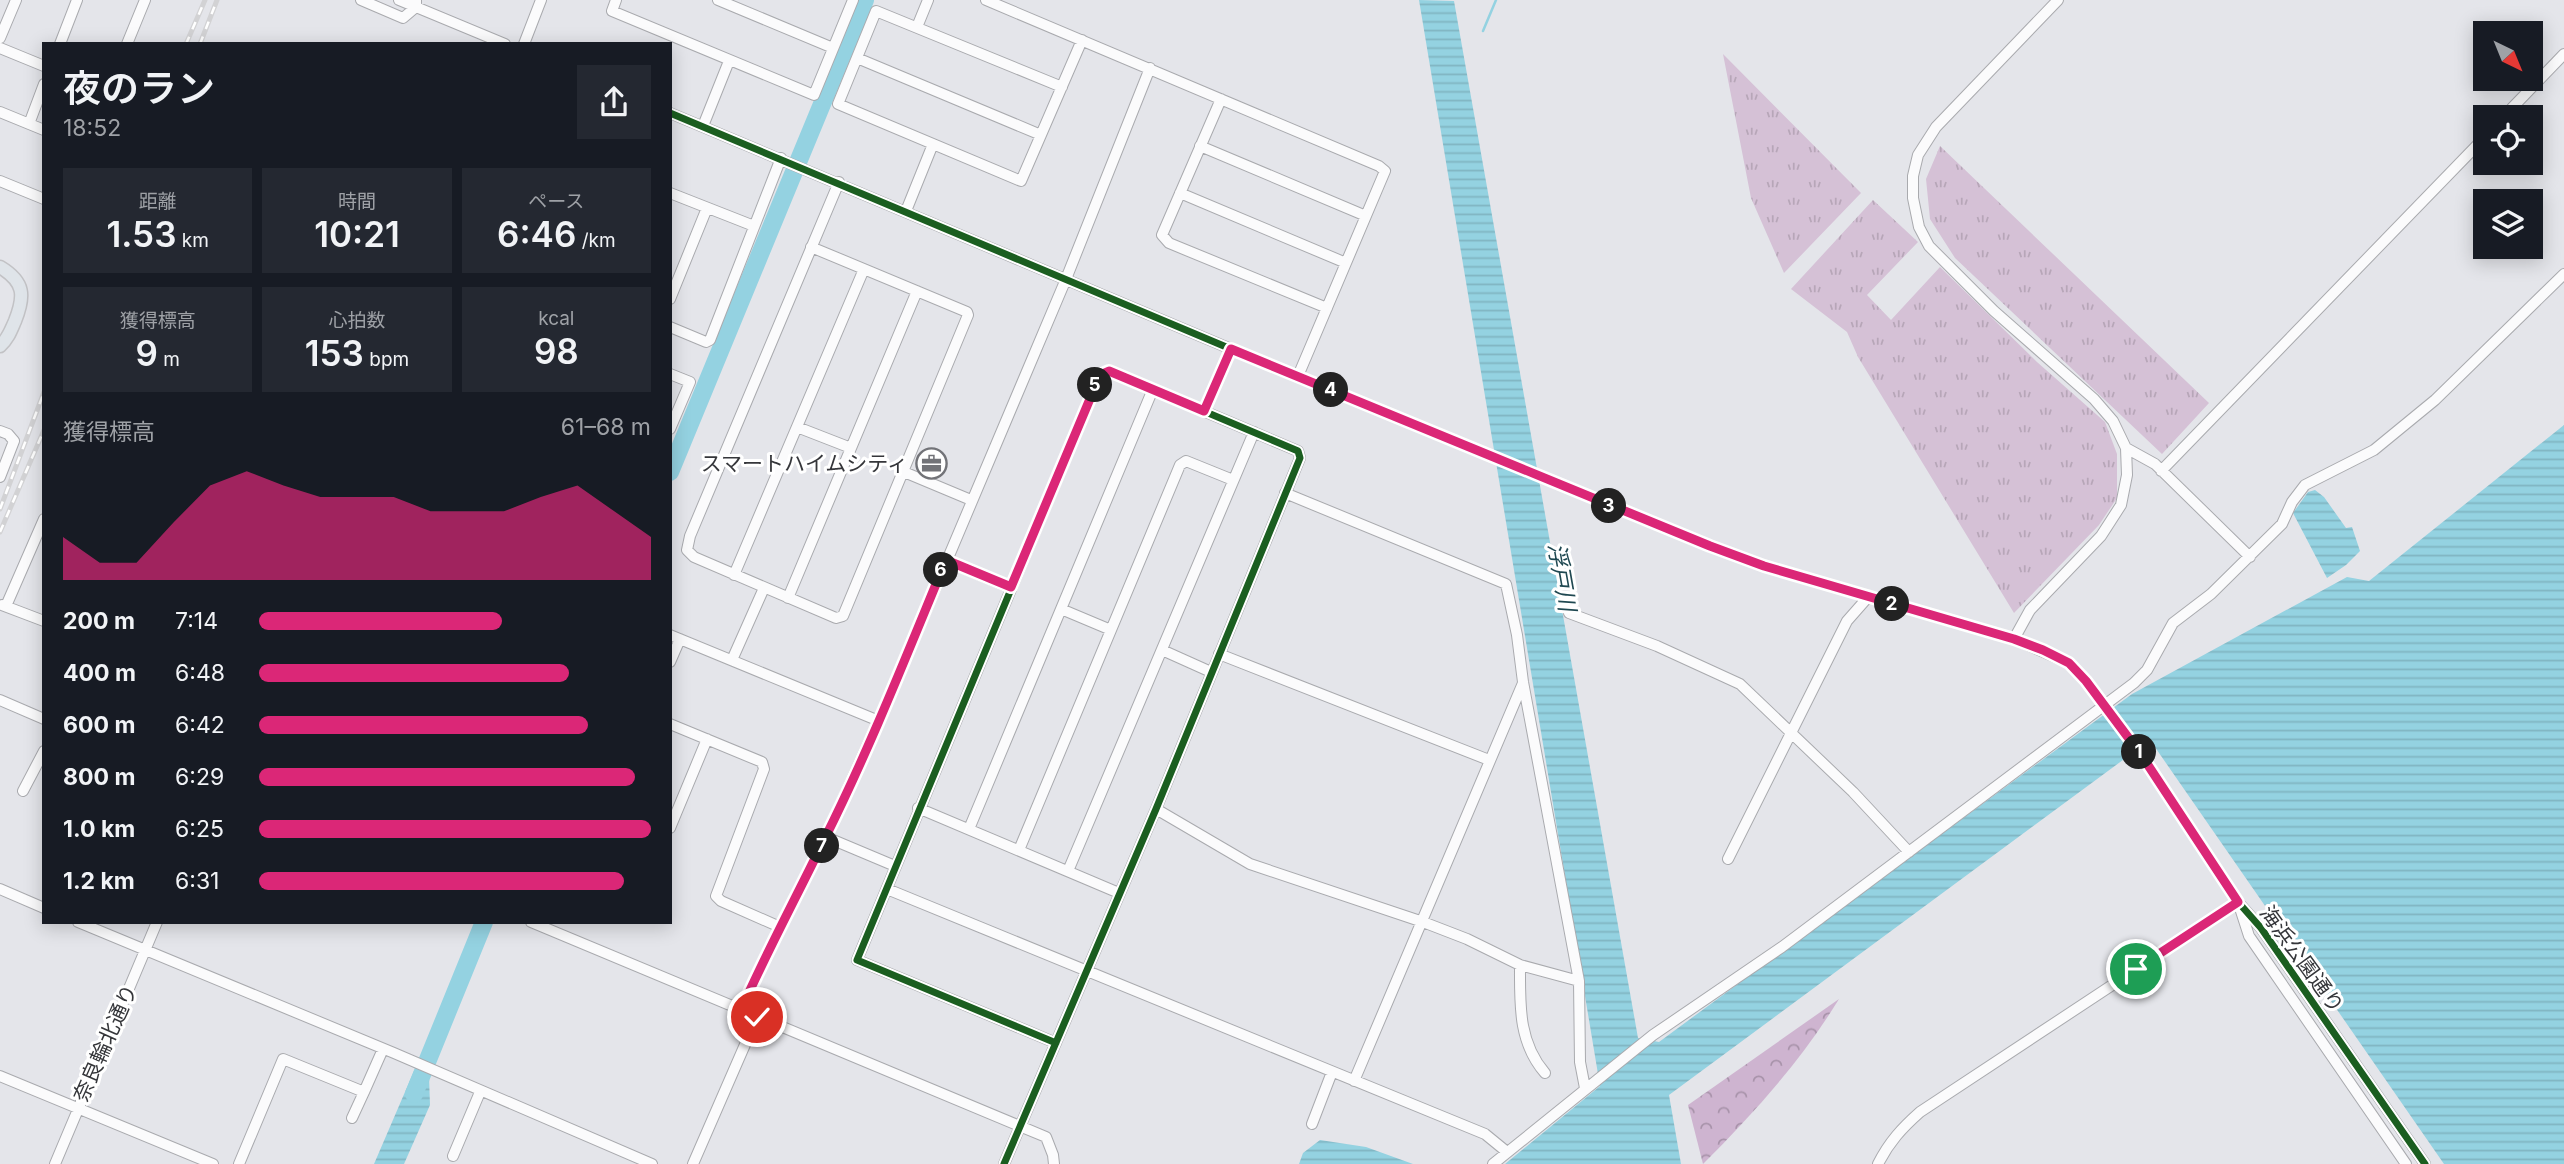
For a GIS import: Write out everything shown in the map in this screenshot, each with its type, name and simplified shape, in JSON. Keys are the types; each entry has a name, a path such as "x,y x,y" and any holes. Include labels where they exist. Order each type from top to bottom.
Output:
{"main road":[{"path":"0,267 14,277 22,293 22,305 6,340 0,346"}],"street":[{"path":"0,38 16,0"},
{"path":"61,42 78,0"},
{"path":"128,42 145,0"},
{"path":"361,0 403,18 416,4"},
{"path":"399,0 416,4 501,42"},
{"path":"525,42 541,0"},
{"path":"616,0 612,11 814,96 852,0"},
{"path":"718,0 833,48"},
{"path":"917,27 928,0"},
{"path":"986,0 1379,166 1385,172 1298,376"},
{"path":"2014,639 2030,610 2101,536 2121,505 2127,475 2126,448 2113,421 2094,398 1994,311 1928,246 1919,227 1913,198 1913,176 1918,155 1936,127 2058,0"},
{"path":"1062,87 876,11 838,104 1021,181 1062,87 1082,40"},
{"path":"0,48 42,65"},
{"path":"2515,105 2564,54"},
{"path":"857,58 1041,135"},
{"path":"703,126 729,61"},
{"path":"741,1010 826,837 878,721 1066,279 1150,68"},
{"path":"29,124 42,89"},
{"path":"1221,99 1163,236 1169,243 1327,308"},
{"path":"0,113 42,129"},
{"name":"海浜公園通り","path":"672,114 1231,349 1721,550 1764,566 2014,639 2069,663 2104,704 2142,756 2238,902 2261,928 2426,1164"},
{"path":"906,211 933,144"},
{"path":"1200,146 1366,216"},
{"path":"2161,471 2473,150"},
{"path":"672,328 706,342 710,340 754,226 785,160"},
{"path":"0,181 42,199"},
{"path":"811,247 967,312 968,315 843,616 835,618 694,557 687,550 690,536 838,182"},
{"path":"1180,193 1346,263"},
{"path":"672,194 754,226"},
{"path":"672,294 707,208"},
{"path":"734,575 864,269"},
{"path":"1493,1164 1648,1039 1782,947 2134,683 2147,670 2173,623 2211,594 2250,557 2281,524 2292,502 2305,485 2374,450 2435,400 2564,274"},
{"path":"788,598 917,291"},
{"path":"1204,411 1231,349"},
{"path":"1004,1164 1056,1043 1119,893 1156,809 1300,458 1298,451 1109,371 1100,375 857,960 1056,1043"},
{"path":"672,375 690,382 672,424"},
{"path":"969,829 1153,389"},
{"path":"797,427 851,448"},
{"path":"0,431 8,433 14,441 0,477"},
{"path":"1068,871 1254,432"},
{"path":"2126,448 2155,464 2250,557"},
{"path":"1018,850 1180,465 1186,461 1233,480"},
{"path":"904,472 971,500"},
{"path":"1285,493 1506,584 1579,981 1580,1062 1585,1088"},
{"path":"41,531 3,605 42,620"},
{"path":"946,560 1011,587"},
{"path":"732,660 764,587"},
{"path":"1728,859 1847,621 1869,596"},
{"path":"1061,609 1111,630"},
{"path":"1569,613 1657,646 1740,684 1853,792 1909,852"},
{"path":"675,637 878,721"},
{"path":"1161,650 1211,672"},
{"path":"1219,654 1489,760"},
{"path":"1354,1082 1523,682"},
{"path":"0,700 42,718"},
{"path":"672,725 762,762 764,769 716,896 721,901 780,926"},
{"path":"672,823 707,739"},
{"path":"23,791 42,755"},
{"path":"918,808 1119,893"},
{"path":"1156,809 1250,864 1423,922 1520,965 1579,981"},
{"path":"826,837 895,866"},
{"path":"0,889 42,907"},
{"path":"887,889 1485,1134 1507,1152"},
{"path":"1878,1164 1886,1147 1920,1112 2238,902"},
{"name":"海浜公園通り","path":"2238,902 2249,936 2406,1164"},
{"path":"83,924 652,1164"},
{"name":"奈良輪北通り","path":"55,1164 156,924"},
{"path":"536,924 1046,1137 1054,1164"},
{"path":"1520,965 1520,1008 1527,1046 1532,1059 1545,1073"},
{"path":"693,1164 757,1017"},
{"path":"352,1118 383,1049"},
{"path":"239,1164 283,1059 364,1092"},
{"path":"1312,1124 1332,1072"},
{"path":"0,1076 213,1164"},
{"path":"453,1156 480,1092"}],"green space":[{"path":"1723,54 1861,193 1784,273 1751,198"},
{"path":"1940,146 2209,403 2162,454 1955,258 1930,219 1926,179"},
{"path":"1873,200 1918,242 1867,295 1891,320 1940,267 2037,362 2105,422 2117,454 2117,498 2099,525 2014,613 1858,357 1847,332 1791,289"},
{"path":"1839,999 1776,1086 1703,1164 1688,1105"}],"water":[{"path":"1419,0 1454,1 1638,1038 1659,1042 2132,694 2347,577 2369,581 2564,425 2564,1164 2444,1164 2150,740 1669,1095 1681,1164 1505,1164 1600,1086"},
{"path":"2315,490 2324,497 2346,528 2352,527 2360,551 2327,578 2293,513 2308,492"},
{"path":"414,1071 429,1076 430,1105 404,1164 374,1164"},
{"path":"1320,1140 1366,1147 1413,1164 1299,1164 1303,1153"}],"waterway":[{"path":"672,467 865,0"},
{"path":"1483,31 1496,0"},
{"path":"414,1094 483,924"}],"railway":[{"path":"187,42 205,0"},
{"path":"201,42 217,0"},
{"path":"0,509 42,397"},
{"path":"0,532 42,435"}],"cycle path":[{"path":"672,114 1231,349 1710,546 1764,566 2014,639 2069,663 2086,681 2142,756 2238,902 2261,928 2425,1164"},
{"path":"1004,1164 1156,809 1300,458 1298,451 1109,371 1100,375 857,960 1056,1043"}],"place":[{"name":"スマートハイムシティ","path":"931,463"}],"route":[{"path":"757,1017 741,1010 826,837 888,700 946,560 1011,587 1100,375 1109,371 1204,411 1231,349 1710,546 1764,566 2014,639 2069,663 2086,681 2142,756 2238,902 2136,969"}],"water label":[{"name":"浮戸川","path":"1562,577"}]}
